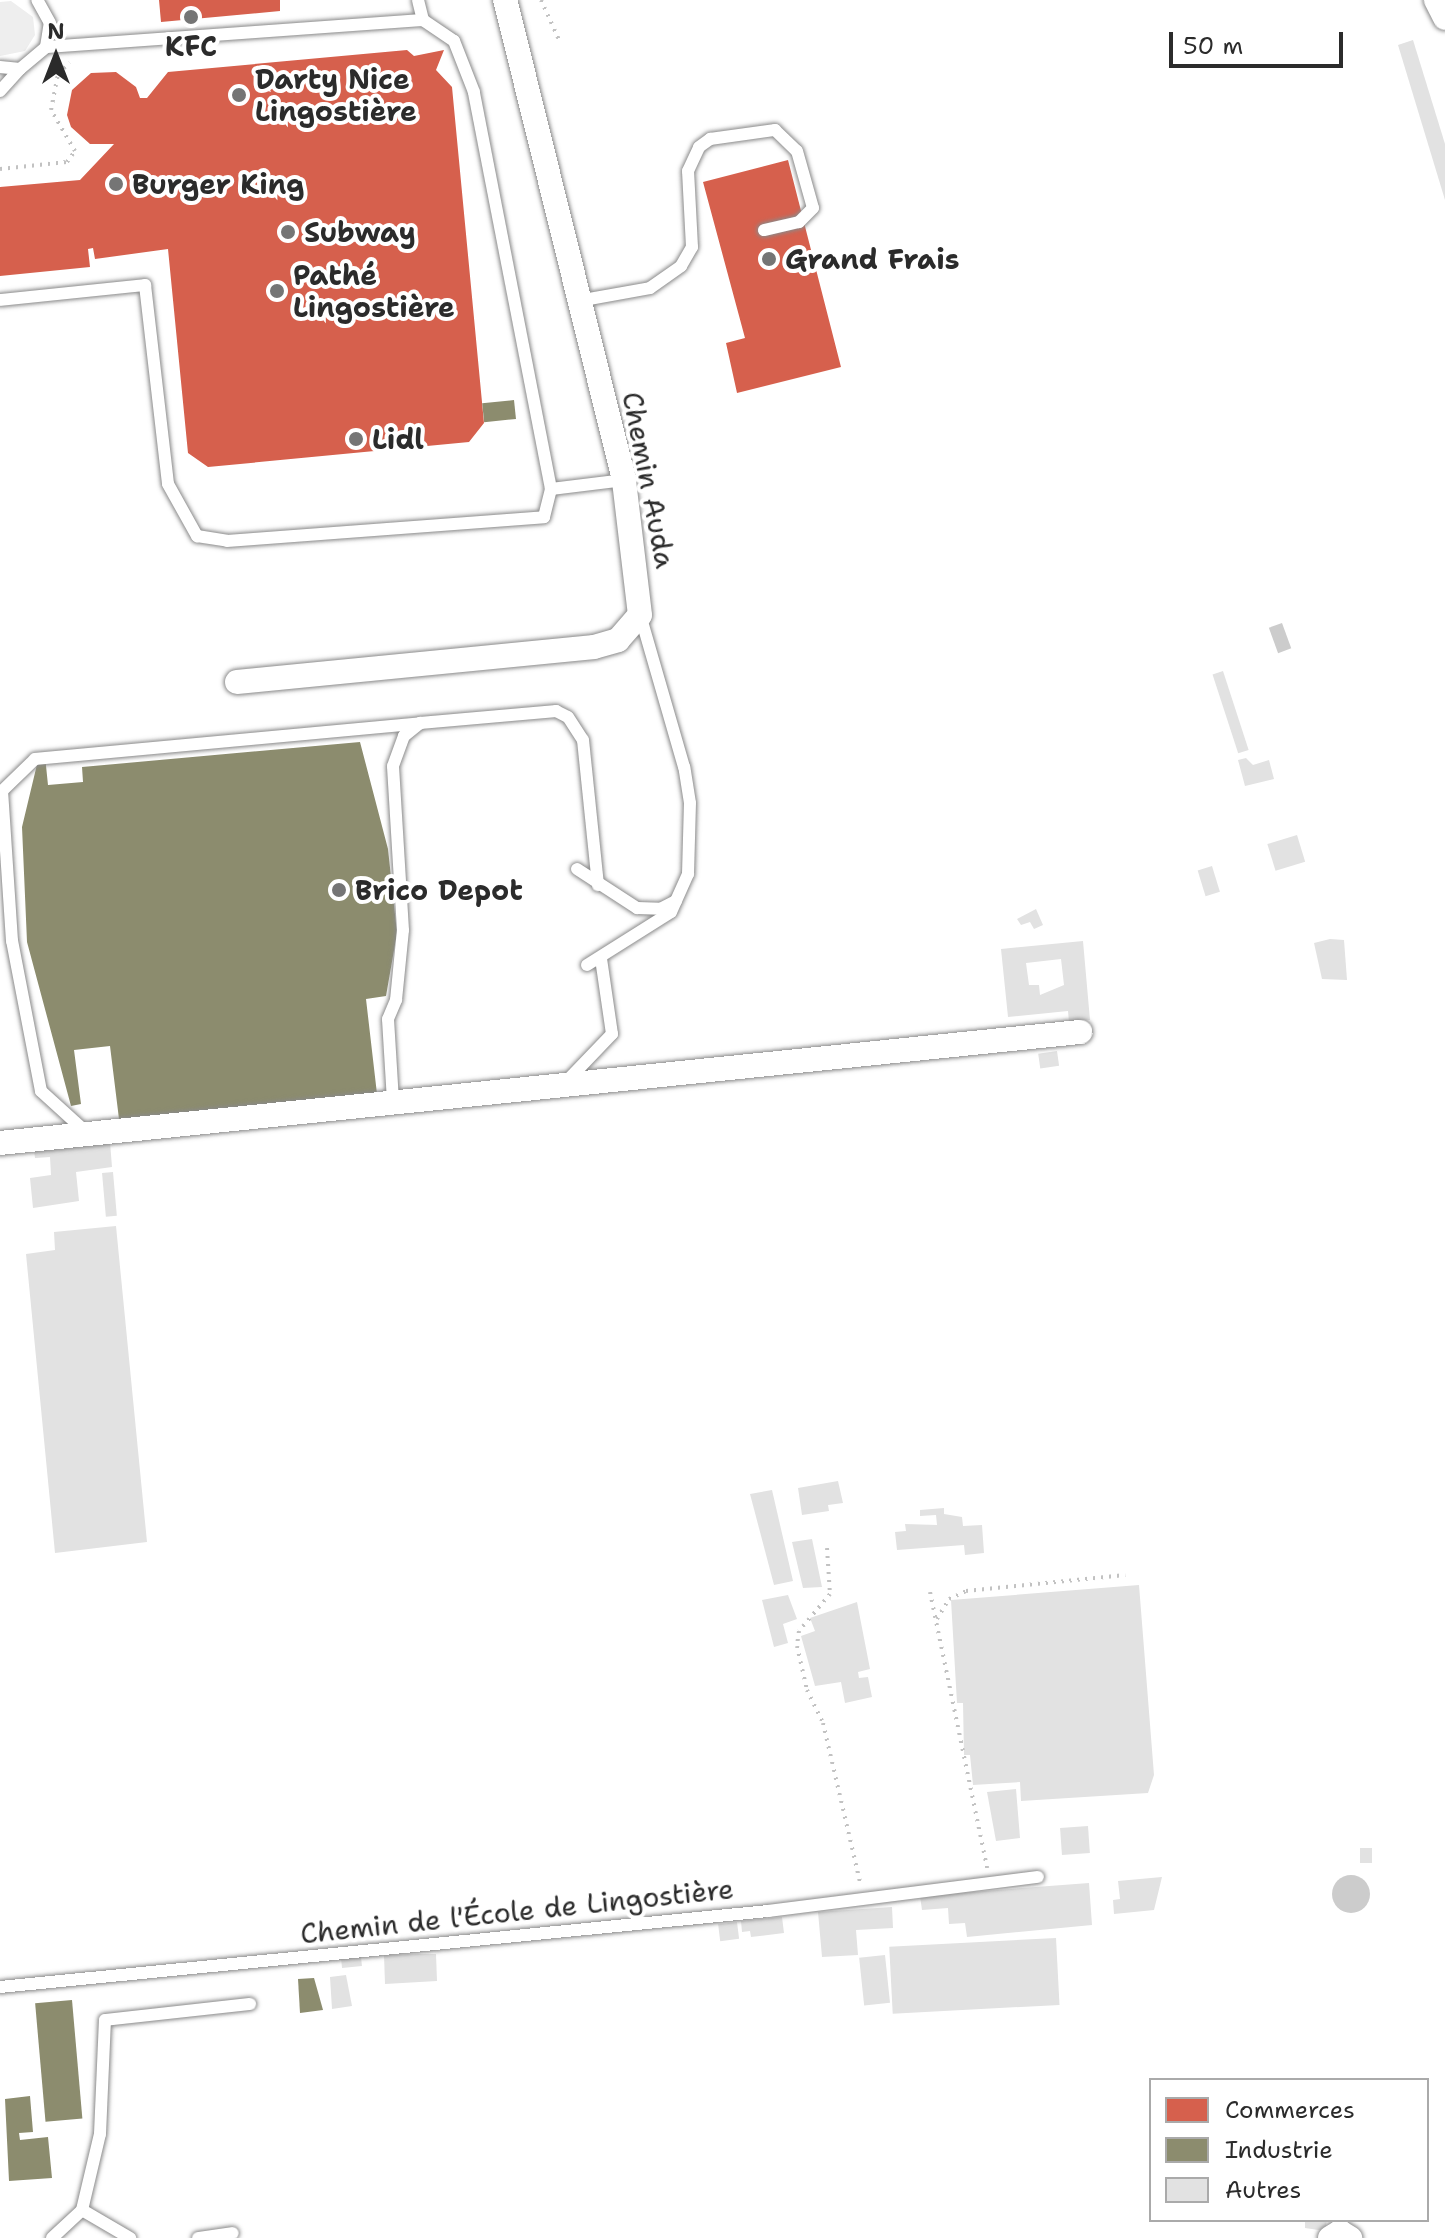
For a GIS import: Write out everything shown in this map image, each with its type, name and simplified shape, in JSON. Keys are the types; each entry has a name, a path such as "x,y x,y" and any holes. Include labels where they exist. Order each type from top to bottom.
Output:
{"street":[{"name":"Chemin Auda","path":"505,0 624,480 640,615"},
{"path":"1436,0 1445,18"},
{"path":"237,682 594,647 618,640 640,615"},
{"path":"0,1143 1080,1032"},
{"path":"1330,2238 1340,2232 1350,2238"}],"lane":[{"path":"37,0 50,23 46,47"},
{"path":"418,0 423,20"},
{"path":"0,91 46,47 423,20 454,41 474,92 551,489 544,517 227,541 197,536 168,484 145,285 0,300"},
{"path":"0,67 20,69"},
{"path":"578,301 650,288 681,266 692,247 688,171 699,147 710,139 775,130 797,151 813,208 799,222 764,230"},
{"path":"551,489 624,480"},
{"path":"587,965 671,912 688,874 690,803 640,615"},
{"path":"89,1133 41,1091 12,941 2,791 35,759 556,711 568,717 583,740 598,885"},
{"path":"393,1101 388,1019 396,1000 403,930 393,766 399,742 420,723"},
{"path":"577,869 598,885 644,910 660,909 679,899"},
{"path":"565,1083 612,1034 601,959"},
{"name":"Chemin de l'École de Lingostière","path":"0,1987 768,1911 861,1896 1038,1877"},
{"path":"52,2238 82,2210 100,2134 105,2020 250,2004"},
{"path":"82,2210 130,2238"},
{"path":"198,2238 233,2233"}],"path":[{"path":"541,0 560,42"},
{"path":"0,169 67,162 75,151 51,110 58,74 74,57"},
{"path":"827,1548 830,1594 799,1631 797,1646 807,1690 823,1723 861,1896"},
{"path":"936,1621 949,1599 966,1591 1125,1575"},
{"path":"930,1592 990,1882"}],"shaded area":[{"path":"11,1 33,17 35,35 25,51 0,56 0,2"},
{"path":"1282,623 1291,648 1278,653 1269,628"},
{"path":"1351,1875 1365,1880 1370,1894 1365,1908 1351,1913 1337,1908 1332,1894 1337,1880"}],"building: Commerces":[{"name":"KFC","path":"159,0 280,0 280,11 161,22"},
{"path":"407,50 414,56 444,50 436,70 452,87 484,423 469,442 208,467 188,453 168,249 95,259 93,248 88,249 90,267 0,276 0,187 80,180 114,144 90,144 71,127 67,115 72,90 91,73 116,72 136,87 140,98 147,98 168,72"},
{"name":"Grand Frais","path":"788,160 841,367 737,393 726,343 745,338 703,182"}],"building: Industrie":[{"path":"514,400 516,419 484,422 482,403"},
{"path":"360,742 388,849 397,933 386,996 366,999 377,1094 119,1119 110,1046 74,1050 81,1104 71,1106 27,942 22,827 39,756 45,756 48,785 83,782 82,767"},
{"path":"314,1978 323,2010 300,2013 298,1979"},
{"path":"72,2000 82,2119 46,2122 35,2003"},
{"path":"30,2096 33,2132 19,2133 20,2140 48,2137 52,2178 9,2181 5,2099"}],"building: Autres":[{"path":"1413,40 1445,144 1445,200 1398,45"},
{"path":"1223,671 1249,750 1238,753 1213,674"},
{"path":"1246,758 1253,765 1269,760 1274,779 1245,786 1238,760"},
{"path":"1297,835 1305,862 1276,871 1267,844"},
{"path":"1212,866 1220,892 1206,896 1198,870"},
{"path":"1036,909 1043,925 1034,929 1030,922 1021,925 1017,919"},
{"path":"1344,940 1347,980 1322,979 1314,943"},
{"path":"1083,941 1090,1020 1069,1022 1068,1011 1008,1017 1001,949","holes":["1061,959 1064,985 1040,995 1039,985 1029,985 1026,963"]},
{"path":"1057,1051 1059,1066 1040,1068 1038,1054"},
{"path":"110,1142 112,1167 76,1172 79,1201 33,1208 30,1178 51,1175 50,1157 35,1158 34,1150"},
{"path":"113,1172 117,1216 106,1217 102,1173"},
{"path":"116,1226 147,1542 55,1553 26,1254 55,1250 54,1232"},
{"path":"838,1481 843,1503 828,1505 829,1511 802,1515 798,1488"},
{"path":"772,1490 793,1581 774,1585 750,1494"},
{"path":"944,1508 944,1514 962,1517 963,1526 982,1525 984,1553 965,1555 964,1545 897,1550 895,1532 906,1531 905,1524 937,1525 936,1515 920,1516 920,1510"},
{"path":"812,1539 822,1587 803,1588 792,1542"},
{"path":"1139,1585 1154,1775 1148,1793 1021,1801 1020,1782 973,1785 970,1755 964,1755 963,1703 957,1703 951,1600"},
{"path":"788,1595 797,1619 783,1624 788,1643 774,1647 762,1600"},
{"path":"857,1602 870,1669 858,1672 859,1678 868,1677 872,1697 845,1703 841,1682 815,1686 801,1636 815,1631 810,1618"},
{"path":"1016,1789 1020,1838 996,1841 987,1792"},
{"path":"1088,1826 1090,1853 1062,1855 1060,1828"},
{"path":"1360,1848 1372,1848 1372,1863 1360,1863"},
{"path":"1162,1877 1154,1910 1114,1914 1113,1900 1120,1899 1118,1881"},
{"path":"1089,1883 1092,1925 967,1937 965,1923 949,1924 948,1908 922,1910 920,1896"},
{"path":"892,1907 893,1928 856,1930 858,1955 822,1957 818,1912"},
{"path":"782,1917 784,1933 751,1937 750,1931 742,1932 741,1921"},
{"path":"737,1922 739,1939 720,1941 718,1924"},
{"path":"1056,1938 1060,2005 893,2014 889,1947"},
{"path":"436,1954 437,1981 385,1984 384,1955"},
{"path":"885,1955 890,2003 864,2005 859,1958"},
{"path":"361,1957 362,1966 342,1968 341,1959"},
{"path":"346,1975 352,2006 332,2009 330,1977"},
{"path":"1305,2222 1327,2222 1325,2231 1305,2228"}],"place":[{"name":"KFC","path":"191,17"},
{"name":"Darty Nice Lingostière","path":"239,95"},
{"name":"Burger King","path":"116,184"},
{"name":"Subway","path":"288,232"},
{"name":"Grand Frais","path":"769,259"},
{"name":"Pathé Lingostière","path":"277,291"},
{"name":"Lidl","path":"356,439"},
{"name":"Brico Depot","path":"339,890"}]}
